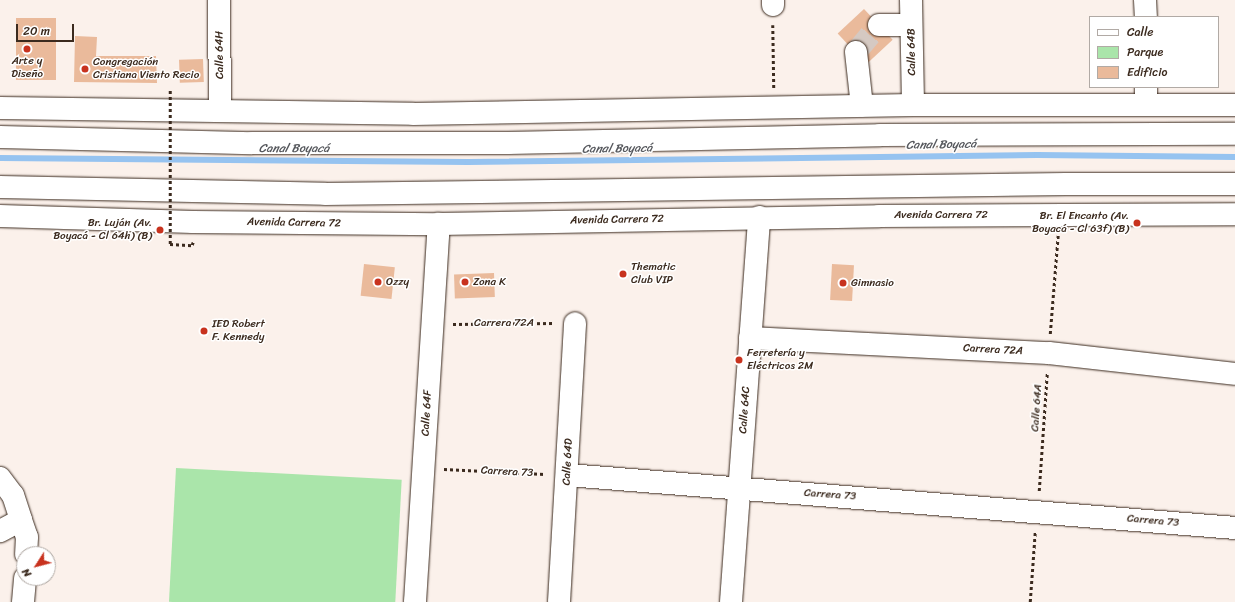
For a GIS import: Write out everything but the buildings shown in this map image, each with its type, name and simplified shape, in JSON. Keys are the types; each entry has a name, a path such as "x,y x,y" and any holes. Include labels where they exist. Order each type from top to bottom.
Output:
{"main road":[{"name":"Calle 64H","path":"219,0 220,111"},
{"name":"Calle 64B","path":"911,0 912,105"},
{"path":"1145,0 1146,16"},
{"path":"879,25 911,25"},
{"path":"856,52 862,106"},
{"path":"0,108 413,114 912,105 1146,96 1235,105"},
{"path":"28,108 75,138"},
{"path":"551,142 594,110"},
{"path":"0,137 252,143 551,142 888,135 1235,134"},
{"path":"1066,184 1145,214"},
{"path":"1,188 325,194 1066,184 1235,184"},
{"path":"879,216 932,186"},
{"path":"115,189 161,221"},
{"name":"Avenida Carrera 72","path":"0,216 161,221 439,224 759,217 1235,214"},
{"name":"Calle 64C","path":"731,602 759,217"},
{"name":"Calle 64F","path":"415,602 439,224"},
{"name":"Calle 64D","path":"559,602 568,475 575,323"},
{"name":"Carrera 72A","path":"750,338 1049,353 1235,374"},
{"name":"Carrera 73","path":"568,475 1037,510 1235,528"},
{"path":"0,478 13,495 27,537 26,546"},
{"path":"0,531 21,520"},
{"path":"23,602 24,586"}],"path":[{"path":"773,2 775,108"},
{"path":"170,90 170,244 192,245"},
{"name":"Calle 64A","path":"1030,602 1059,214"},
{"name":"Carrera 72A","path":"433,324 575,323"},
{"name":"Carrera 73","path":"424,468 568,475"}],"green space":[{"path":"176,468 402,480 395,602 169,602"}],"waterway":[{"name":"Canal Boyacá","path":"0,158 468,162 1037,155 1235,157"}],"tunnel":[{"path":"856,52 879,25"}],"place":[{"name":"Arte y Diseño","path":"27,49"},
{"name":"Congregación Cristiana Viento Recio","path":"85,69"},
{"name":"Br. El Encanto (Av. Boyacá - Cl 63f) (B)","path":"1137,223"},
{"name":"Br. Luján (Av. Boyacá - Cl 64h) (B)","path":"160,230"},
{"name":"Thematic Club VIP","path":"623,274"},
{"name":"Ozzy","path":"378,282"},
{"name":"Zona K","path":"465,282"},
{"name":"Gimnasio","path":"843,283"},
{"name":"IED Robert F. Kennedy","path":"204,331"},
{"name":"Ferretería y Eléctricos 2M","path":"739,360"}]}
